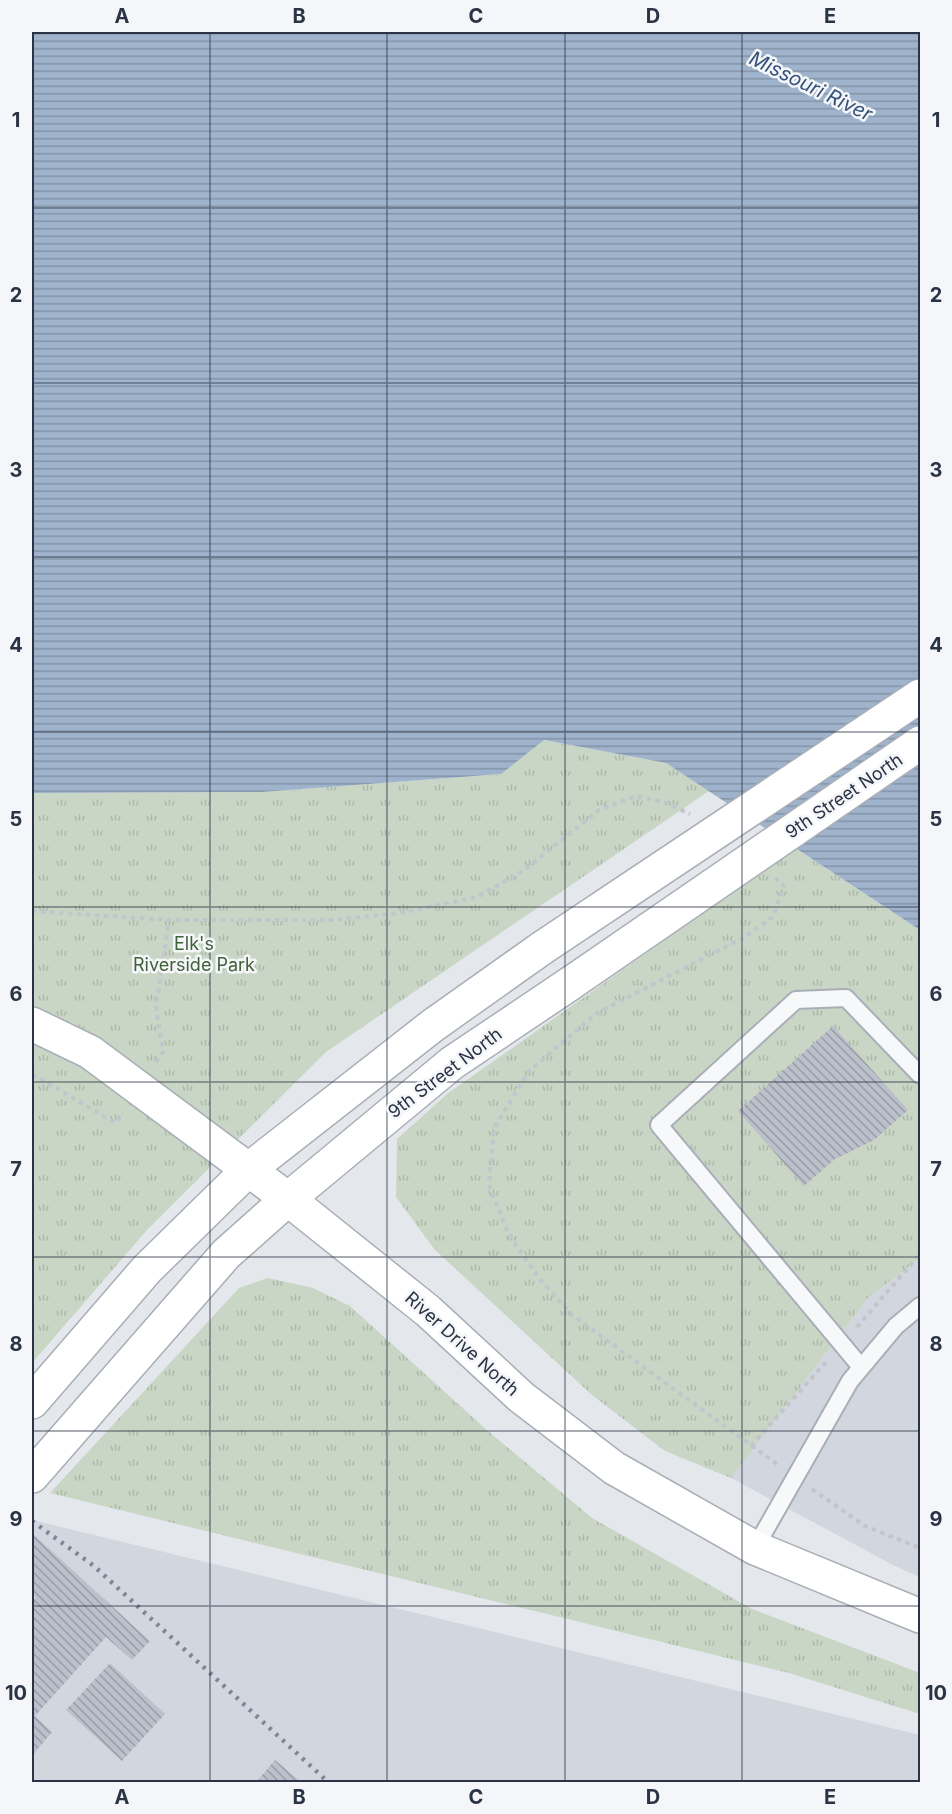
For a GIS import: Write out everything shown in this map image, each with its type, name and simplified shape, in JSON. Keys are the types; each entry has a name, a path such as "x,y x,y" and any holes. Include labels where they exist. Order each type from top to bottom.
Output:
{"main road":[{"path":"32,1402 147,1269 248,1170 432,1026 542,948 921,696"},
{"name":"9th Street North","path":"32,1476 226,1254 288,1199 452,1063 921,743"},
{"name":"River Drive North","path":"32,1024 90,1052 288,1199 428,1311 521,1397 614,1468 755,1548 921,1616"}],"lane":[{"path":"861,1367 659,1125 796,1000 846,998 921,1075"},
{"path":"755,1548 850,1381 896,1326 921,1306"}],"path":[{"path":"163,1052 156,1007 169,920"},
{"path":"32,1076 36,1076 115,1123 127,1108"},
{"path":"836,1506 865,1526 921,1548"}],"shaded area":[{"path":"920,1258 920,1577 895,1566 731,1478 868,1298"},
{"path":"32,1520 920,1735 920,1782 32,1782"}],"green space":[{"name":"Elk's Riverside Park","path":"543,740 666,763 709,791 326,1052 147,1230 32,1363 32,793 262,792 501,774"},
{"path":"795,848 920,930 920,1258 868,1298 731,1478 665,1451 592,1395 435,1250 396,1197 397,1139 447,1094"},
{"path":"268,1278 313,1288 350,1306 489,1432 592,1518 752,1609 920,1673 920,1714 789,1673 50,1493 239,1288"}],"water":[{"name":"Missouri River","path":"32,32 920,32 920,930 666,763 544,740 501,774 262,792 32,793"}],"building":[{"path":"833,1026 908,1110 874,1140 835,1159 804,1186 738,1111"},
{"path":"32,1533 150,1641 132,1660 106,1637 35,1716 52,1732 32,1756 32,1602 36,1597 32,1593"},
{"path":"110,1663 165,1714 122,1761 66,1710"},
{"path":"275,1760 301,1782 260,1782 258,1780"}],"railway":[{"path":"32,1521 94,1566 328,1782"}]}
